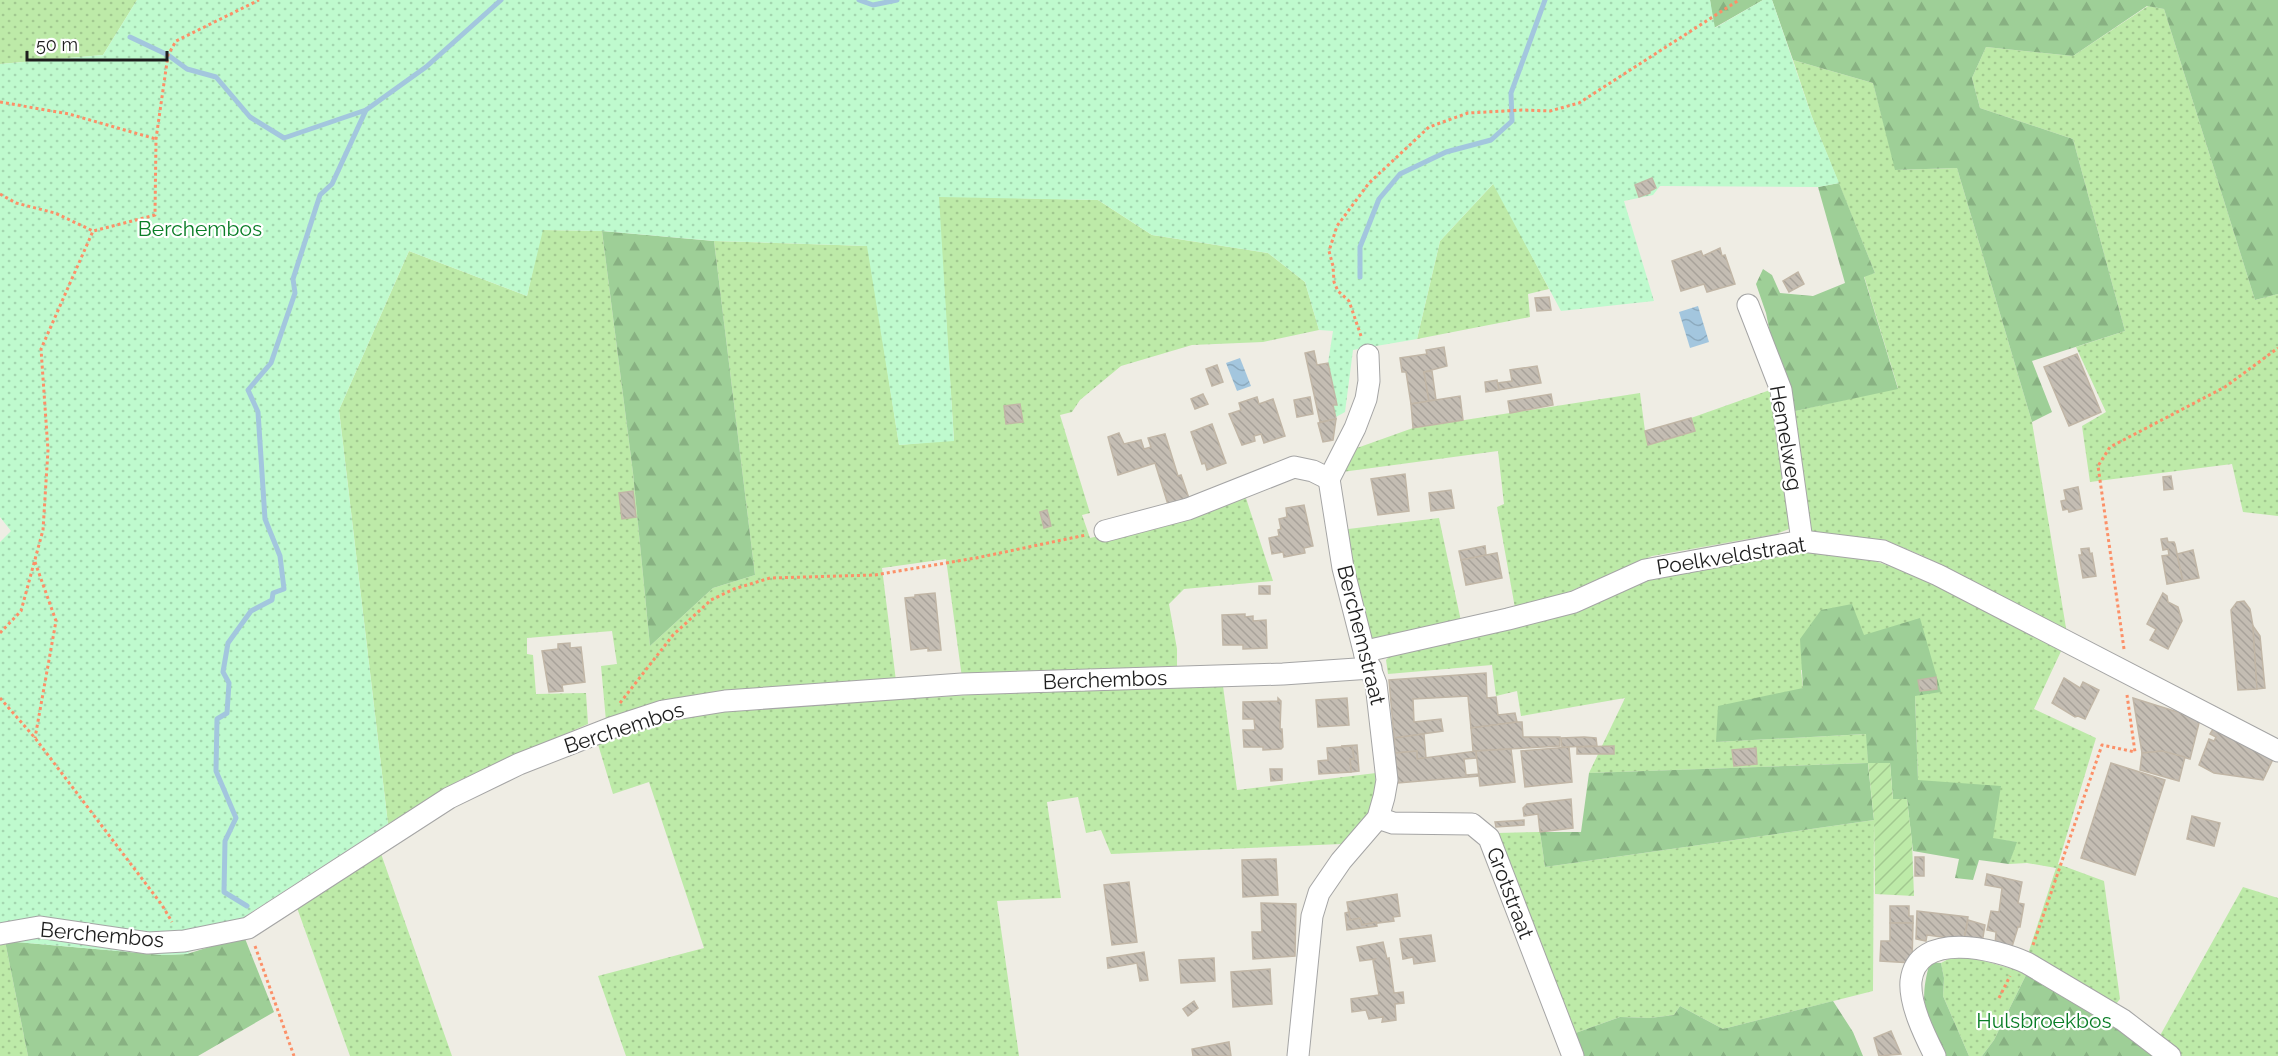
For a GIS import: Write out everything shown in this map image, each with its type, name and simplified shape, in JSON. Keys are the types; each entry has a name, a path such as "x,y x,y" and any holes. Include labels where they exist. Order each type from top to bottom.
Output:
{"street":[{"name":"Hemelweg","path":"1748,304 1781,390 1802,541"},
{"path":"1106,531 1188,509 1294,467 1322,474 1329,479 1355,428 1366,399 1369,381 1368,355"},
{"name":"Berchemstraat","path":"1298,1056 1312,916 1319,892 1341,861 1378,818 1387,780 1379,699 1343,568 1329,479"},
{"name":"Poelkveldstraat","path":"1368,662 1376,649 1508,620 1574,602 1645,570 1802,541 1883,551 1938,575 2278,751"},
{"name":"Berchembos","path":"0,933 39,927 148,943 183,941 248,928 449,798 519,764 611,728 663,711 725,701 846,691 962,684 1282,674 1368,662"},
{"name":"Grotstraat","path":"1378,818 1393,823 1472,824 1489,838 1573,1056"},
{"path":"1935,1056 1920,1024 1911,983 1916,968 1923,958 1938,950 1970,947 2014,957 2027,963 2123,1020 2170,1056"}],"path":[{"path":"0,194 16,203 55,213 93,231 155,215 156,139 168,56 176,41 259,0"},
{"path":"1368,355 1349,301 1338,291 1334,282 1329,251 1337,226 1369,183 1430,127 1468,112 1550,111 1579,103 1739,0"},
{"path":"0,102 69,114 156,139"},
{"path":"0,633 21,611 43,530 48,450 41,349 93,231"},
{"path":"2027,963 2102,745 2135,752 2098,466 2110,447 2225,387 2278,348"},
{"path":"611,728 611,716 673,635 711,600 735,589 770,578 875,575 976,558 1106,531"},
{"path":"34,561 56,621 35,738"},
{"path":"0,698 35,738 162,905 183,941"},
{"path":"248,928 294,1056"}],"green space":[{"path":"0,0 137,0 103,55 0,64"},
{"name":"Berchembos","path":"137,0 1710,0 1715,28 1763,0 1772,0 1812,117 1839,183 1818,187 1660,186 1653,195 1624,201 1654,301 1561,311 1493,184 1440,241 1417,339 1353,350 1345,412 1336,417 1333,405 1337,404 1328,363 1333,331 1319,330 1305,282 1268,253 1152,235 1098,200 939,197 954,441 899,445 867,246 715,241 602,231 543,230 527,296 409,251 339,410 388,824 187,954 163,955 5,941 0,943 0,542 11,531 0,517 0,64 103,55"},
{"path":"1710,0 1763,0 1714,28"},
{"path":"1772,0 2278,0 2278,294 2255,300 2164,9 2147,6 2073,56 1986,47 1972,78 1980,108 2073,139 2125,331 2032,361 2052,412 2032,422 1957,168 1895,170 1873,83 1793,60"},
{"path":"2148,6 2164,9 2255,300 2278,294 2278,516 2243,512 2232,464 2090,482 2082,426 2106,412 2076,347 2125,331 2073,139 1980,108 1972,78 1986,47 2073,56"},
{"path":"1793,60 1873,83 1896,170 1957,168 2032,422 2067,634 1923,556 1885,540 1808,532 1786,413 1898,388 1864,276 1875,273 1812,117"},
{"path":"1494,183 1549,289 1528,294 1530,317 1417,339 1440,241"},
{"path":"1839,183 1875,273 1864,277 1898,389 1786,413 1766,313 1756,284 1763,269 1772,275 1780,293 1813,296 1845,283 1818,187"},
{"path":"938,196 1098,200 1152,235 1268,253 1305,282 1319,330 1263,342 1192,345 1121,366 1080,400 1072,412 1060,415 1090,513 1082,515 1090,538 1148,525 1244,492 1273,581 1184,589 1169,604 1177,649 1177,671 962,678 946,559 882,568 896,681 833,682 696,696 606,721 601,666 617,664 612,631 527,638 527,654 533,655 536,694 586,693 588,724 458,781 388,824 339,410 409,251 527,296 542,230 602,231 633,473 650,646 713,588 755,575 714,241 868,246 899,445 954,440"},
{"path":"602,231 714,241 755,575 713,588 650,646 633,473"},
{"path":"1770,390 1791,521 1789,529 1776,534 1652,556 1566,593 1515,608 1497,507 1504,504 1498,451 1342,472 1357,448 1413,428 1640,393 1645,431 1691,418"},
{"path":"1439,518 1461,621 1373,641 1365,635 1340,530"},
{"path":"1821,551 1861,557 1913,573 2063,647 2034,709 2096,738 2058,864 2104,881 2120,999 2112,1009 2027,957 2056,868 2027,863 2009,864 2016,842 1993,839 1918,781 1915,695 1941,691 1801,670 1803,688 1716,742 1867,734 1868,763 1589,773 1625,698 1521,716 1517,691 1496,696 1492,665 1388,674 1386,660 1391,654 1650,578 1793,552"},
{"path":"1852,604 1864,635 1920,618 1941,692 1915,696 1918,780 2001,786 1993,838 2017,842 2009,864 1979,860 1973,880 1955,878 1959,859 1913,851 1907,799 1893,799 1890,763 1868,764 1874,820 1545,867 1540,832 1581,832 1589,773 1868,763 1866,734 1716,742 1718,706 1803,688 1800,639 1821,610"},
{"path":"1223,686 1237,790 1376,773 1374,806 1363,823 1342,844 1111,854 1101,830 1086,833 1078,797 1047,802 1061,898 997,901 1019,1056 626,1056 598,976 704,948 649,782 613,794 597,741 711,711 1051,690"},
{"path":"1868,763 1890,763 1893,799 1907,799 1912,842 1914,896 1875,894 1874,820"},
{"path":"1874,820 1873,991 1723,1029 1680,1006 1674,1015 1650,1018 1620,1017 1570,1035 1497,833 1540,832 1545,867"},
{"path":"379,848 452,1056 350,1056 296,905"},
{"path":"2243,887 2278,898 2278,1056 2176,1056 2157,1041"},
{"path":"244,936 274,1012 198,1056 28,1056 5,941 163,955 187,954"},
{"path":"5,941 28,1056 0,1056 0,943"},
{"path":"1966,956 2027,973 1994,1040 1982,1056 1969,1056 1943,996 1944,978 1941,963 1952,957"},
{"name":"Hulsbroekbos","path":"1930,962 1941,963 1944,978 1943,996 1969,1056 1940,1056 1925,1010 1926,976"},
{"name":"Hulsbroekbos","path":"2027,973 2069,995 2158,1056 1982,1056 1994,1040"},
{"path":"1833,1001 1853,1032 1863,1056 1580,1056 1570,1035 1620,1017 1650,1018 1674,1015 1680,1006 1723,1029"}],"water":[{"path":"1698,306 1709,342 1690,348 1679,312"},
{"path":"1240,358 1251,386 1237,391 1226,363"}],"building":[{"path":"1652,178 1656,188 1639,197 1635,185"},
{"path":"1720,248 1722,256 1725,255 1735,284 1707,292 1704,284 1681,291 1672,261 1701,251 1703,256"},
{"path":"1798,272 1804,284 1789,292 1783,281"},
{"path":"1549,297 1551,310 1537,311 1535,298"},
{"path":"1444,347 1447,366 1424,372 1429,401 1411,404 1406,372 1402,372 1400,358 1427,354 1426,350"},
{"path":"1314,351 1317,365 1328,363 1337,405 1333,405 1336,419 1320,422 1305,353"},
{"path":"2077,354 2101,412 2069,426 2044,367"},
{"path":"1217,365 1223,382 1212,386 1206,369"},
{"path":"1537,366 1541,383 1499,390 1498,383 1512,381 1510,370"},
{"path":"1432,371 1436,400 1429,401 1424,372"},
{"path":"1497,380 1499,390 1486,392 1485,382"},
{"path":"1203,394 1208,404 1195,409 1191,399"},
{"path":"1551,394 1553,405 1510,413 1508,401"},
{"path":"1460,396 1463,420 1413,428 1411,404"},
{"path":"1257,397 1259,404 1273,399 1285,436 1264,443 1261,434 1254,436 1255,441 1242,445 1229,414 1241,410 1239,403"},
{"path":"1310,397 1313,414 1297,417 1294,400"},
{"path":"1020,404 1023,422 1006,424 1004,406"},
{"path":"1691,418 1695,431 1648,445 1645,431"},
{"path":"1336,419 1333,440 1323,442 1318,423"},
{"path":"1212,424 1226,463 1207,470 1205,463 1202,464 1191,432"},
{"path":"1119,433 1124,444 1141,440 1144,449 1151,447 1148,438 1165,434 1178,476 1181,475 1191,504 1170,511 1155,463 1118,475 1108,437"},
{"path":"1405,474 1409,511 1378,515 1371,479"},
{"path":"2171,476 2173,489 2164,490 2163,477"},
{"path":"2078,487 2082,509 2069,512 2068,509 2063,510 2061,501 2066,500 2064,490"},
{"path":"1451,490 1454,508 1431,511 1429,493"},
{"path":"633,491 636,517 622,519 619,493"},
{"path":"1304,505 1313,546 1304,548 1305,553 1284,557 1283,552 1272,554 1269,538 1279,536 1278,530 1281,529 1279,519 1287,517 1286,508"},
{"path":"1047,510 1051,526 1044,528 1040,512"},
{"path":"2167,538 2168,542 2175,544 2183,581 2167,584 2162,556 2169,555 2168,549 2163,550 2161,539"},
{"path":"1485,546 1486,555 1461,560 1459,551"},
{"path":"2089,548 2096,576 2083,578 2079,555 2082,555 2081,549"},
{"path":"2193,550 2199,578 2183,581 2177,554"},
{"path":"1497,553 1502,578 1466,585 1461,560"},
{"path":"1259,586 1270,586 1270,594 1259,594"},
{"path":"935,593 941,650 928,651 928,648 911,650 905,598"},
{"path":"2163,593 2167,596 2168,602 2178,607 2182,621 2168,649 2150,640 2156,629 2147,624"},
{"path":"2244,601 2250,609 2253,626 2257,689 2238,690 2231,610 2237,602"},
{"path":"1245,614 1245,617 1253,616 1253,621 1266,620 1267,648 1243,649 1243,645 1223,645 1222,615"},
{"path":"2253,626 2260,636 2265,688 2257,689"},
{"path":"570,643 570,648 581,647 585,682 562,685 563,691 549,692 542,651 558,649 558,644"},
{"path":"1486,673 1487,698 1496,697 1498,715 1515,713 1517,722 1471,728 1468,696 1413,699 1414,722 1441,719 1443,731 1394,738 1389,680"},
{"path":"1936,677 1937,689 1920,691 1918,680"},
{"path":"2064,678 2080,688 2083,682 2099,690 2085,719 2075,717 2052,703"},
{"path":"1278,698 1281,701 1280,729 1282,729 1283,747 1263,750 1263,747 1244,747 1243,730 1255,730 1254,719 1243,719 1243,702 1278,701"},
{"path":"1347,698 1349,725 1318,727 1316,700"},
{"path":"2133,698 2200,719 2190,759 2162,751 2142,753"},
{"path":"1522,722 1523,737 1560,737 1560,746 1473,751 1471,728"},
{"path":"2215,726 2275,755 2263,780 2214,773 2199,765 2209,739 2214,741 2216,737 2210,734"},
{"path":"1424,734 1426,758 1417,759 1417,751 1395,753 1394,738"},
{"path":"1561,738 1596,738 1597,746 1562,747"},
{"path":"1357,745 1359,771 1351,772 1350,759 1354,759 1352,746 1341,746"},
{"path":"1352,746 1354,759 1350,759 1351,772 1319,774 1318,761 1328,760 1327,748"},
{"path":"1614,746 1614,754 1577,754 1577,747"},
{"path":"1569,747 1572,782 1525,787 1521,751"},
{"path":"1756,748 1757,764 1734,766 1732,750"},
{"path":"1511,749 1515,782 1480,786 1476,751"},
{"path":"1417,751 1417,759 1476,751 1476,758 1464,759 1466,775 1479,774 1479,776 1398,783 1395,753"},
{"path":"2162,751 2185,757 2179,781 2140,770 2142,753"},
{"path":"2111,763 2165,780 2135,875 2081,858"},
{"path":"1270,769 1282,769 1282,780 1271,781"},
{"path":"1571,799 1573,828 1540,832 1538,814 1524,816 1523,808 1527,804"},
{"path":"2192,816 2220,823 2214,846 2187,839"},
{"path":"1524,820 1524,825 1496,827 1495,822"},
{"path":"1915,857 1924,857 1924,876 1915,876"},
{"path":"1276,859 1278,895 1243,897 1242,860"},
{"path":"1987,874 2022,882 2018,903 2024,904 2020,927 2018,927 2011,950 1995,945 1996,932 1987,930 1991,911 1999,912 2002,888 1985,885"},
{"path":"1129,882 1137,942 1112,945 1104,885"},
{"path":"1397,894 1400,916 1393,917 1394,921 1362,925 1360,918 1350,920 1347,902"},
{"path":"1261,903 1296,904 1295,956 1253,959 1252,932 1262,932"},
{"path":"1890,906 1909,906 1909,916 1913,916 1913,923 1890,923"},
{"path":"1917,911 1968,917 1964,940 1927,935 1926,941 1916,939"},
{"path":"1349,912 1350,920 1360,918 1362,925 1376,922 1377,926 1347,930 1345,913"},
{"path":"1968,920 1985,925 1982,943 1964,940"},
{"path":"1890,923 1913,923 1912,963 1880,961 1881,941 1890,941"},
{"path":"1431,935 1435,961 1414,964 1413,957 1403,959 1400,939"},
{"path":"1383,942 1387,959 1389,958 1394,993 1403,992 1404,1003 1395,1004 1396,1020 1382,1022 1383,1017 1369,1019 1366,1010 1352,1012 1351,999 1379,995 1373,961 1375,959 1360,961 1357,947"},
{"path":"1144,952 1148,980 1140,981 1137,963 1108,968 1107,958"},
{"path":"1214,958 1215,981 1181,983 1179,960"},
{"path":"1270,969 1272,1004 1233,1007 1231,972"},
{"path":"1194,1001 1198,1008 1188,1016 1183,1009"},
{"path":"1891,1031 1901,1054 1879,1056 1874,1038"},
{"path":"1229,1042 1231,1056 1193,1056 1192,1049"}],"waterway":[{"path":"130,37 168,55 187,69 216,77 250,117 284,138 366,110 426,67 501,0"},
{"path":"859,0 873,5 897,0"},
{"path":"1360,277 1360,247 1379,199 1400,174 1446,152 1491,140 1512,121 1511,93 1545,0"},
{"path":"247,906 224,892 225,841 236,818 216,771 217,719 227,713 229,683 223,672 228,643 251,611 272,600 273,593 284,589 280,556 265,519 258,412 248,390 271,363 295,293 293,279 320,195 332,184 366,110"}]}
